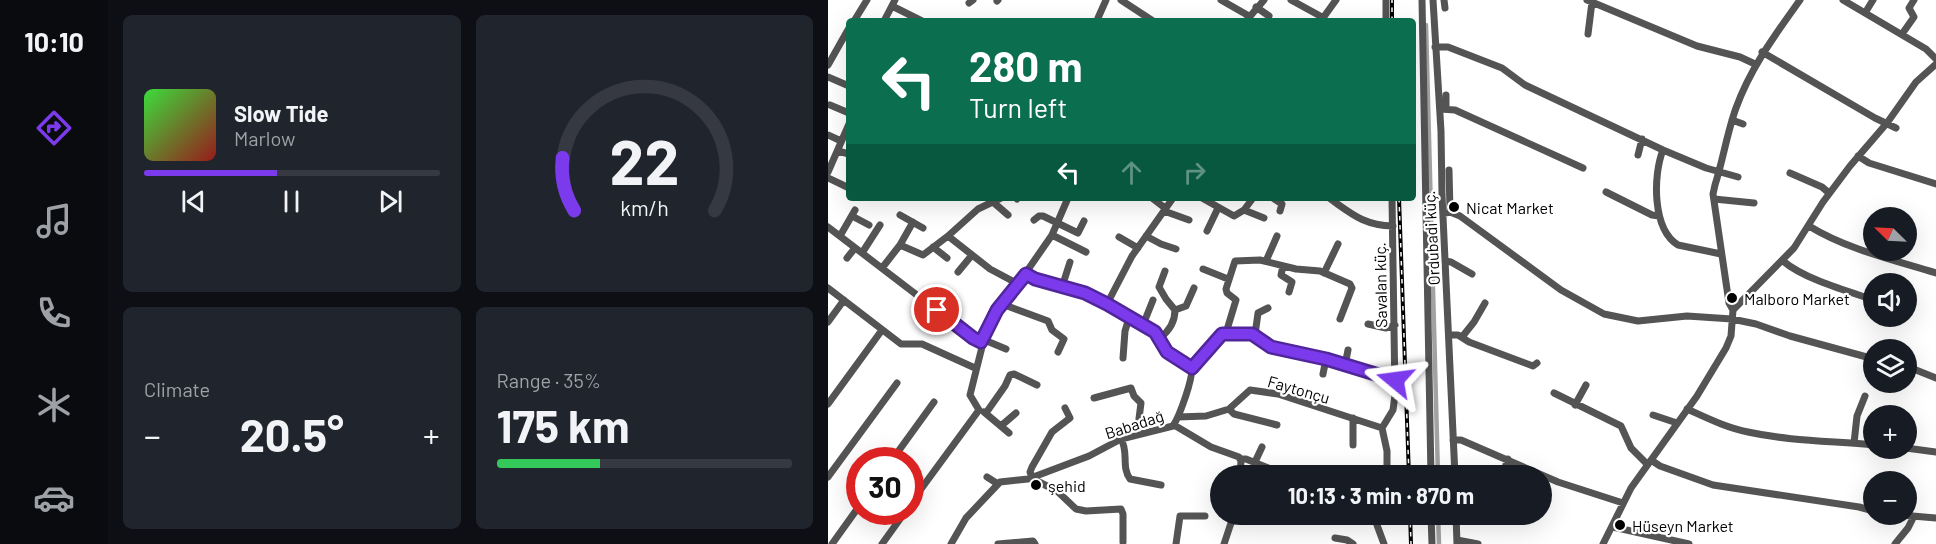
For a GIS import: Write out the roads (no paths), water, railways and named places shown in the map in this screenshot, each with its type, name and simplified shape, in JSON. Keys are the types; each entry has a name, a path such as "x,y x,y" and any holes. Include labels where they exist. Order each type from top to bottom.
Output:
{"street":[{"path":"856,18 867,0"},
{"path":"1098,18 1106,0"},
{"path":"1121,0 1148,18"},
{"path":"1221,0 1246,18"},
{"path":"1248,18 1264,0"},
{"path":"1291,0 1321,18"},
{"path":"1324,18 1336,0"},
{"path":"1386,0 1386,18"},
{"path":"1422,0 1431,465"},
{"name":"Ordubadi küç.","path":"1433,0 1435,47 1443,109 1447,213 1445,261 1454,465"},
{"path":"1603,544 1623,503 1730,341 1733,310 1729,303 1721,254 1714,199 1715,185 1732,120 1755,64 1800,0"},
{"path":"1843,0 1926,49 1936,59"},
{"path":"1866,13 1874,0"},
{"path":"1902,34 1914,17 1909,8 1914,0"},
{"path":"1588,34 1589,1 1697,46 1740,57 1755,64"},
{"path":"886,18 894,3 917,18"},
{"path":"1256,7 1269,16"},
{"path":"828,65 846,33"},
{"path":"1435,47 1455,49 1502,68 1525,85 1663,150 1706,168 1738,177"},
{"path":"1762,52 1896,128"},
{"path":"1733,310 1783,261 1809,226 1829,193 1887,123 1916,82 1936,64"},
{"path":"828,77 846,85"},
{"path":"1446,95 1443,109 1455,110 1583,168"},
{"path":"830,104 846,112"},
{"path":"1732,120 1743,124"},
{"path":"828,172 831,157 837,151 846,130"},
{"path":"828,135 841,141"},
{"path":"1638,155 1642,140"},
{"path":"1663,150 1657,177 1659,216 1662,226 1675,244 1721,254"},
{"path":"837,151 846,153"},
{"path":"1858,156 1869,163 1936,184"},
{"path":"1449,170 1447,213 1460,216 1561,290 1604,314 1638,321 1687,316 1732,319 1863,355"},
{"path":"1790,173 1822,187 1829,193"},
{"path":"828,178 846,187"},
{"path":"1606,192 1652,215 1659,216"},
{"path":"1714,199 1754,203"},
{"path":"981,201 984,205"},
{"path":"1009,433 1002,425 982,412 970,395 975,368 982,341 991,320 1052,235 1067,201"},
{"path":"1155,201 1164,209 1189,220"},
{"path":"1107,304 1138,248 1171,201"},
{"path":"1207,201 1234,216 1244,210 1251,201"},
{"path":"1280,201 1282,204 1280,211"},
{"path":"1333,201 1357,218 1379,225 1393,226"},
{"name":"Savalan küç.","path":"1382,428 1395,404 1392,201"},
{"path":"900,245 921,255 948,236 971,214 993,202 1008,215"},
{"path":"1208,231 1218,208"},
{"path":"1244,210 1264,218"},
{"path":"840,236 854,213 869,225"},
{"path":"900,214 923,228"},
{"path":"1034,220 1041,215 1078,233 1084,220"},
{"path":"882,268 900,245 913,222"},
{"path":"862,253 880,225"},
{"path":"1809,226 1822,234 1861,249 1936,273"},
{"path":"828,227 973,338 1006,350"},
{"path":"1052,235 1086,252"},
{"path":"948,236 997,273 1018,285"},
{"path":"1146,236 1176,249"},
{"path":"1266,261 1277,236"},
{"path":"1119,237 1138,248"},
{"path":"1324,273 1338,244"},
{"path":"933,247 947,258"},
{"path":"847,258 855,248"},
{"path":"958,272 972,255"},
{"path":"1226,333 1236,300 1226,291 1235,261 1266,261 1324,273 1352,286 1340,319"},
{"path":"1445,261 1472,274"},
{"path":"1783,261 1790,267 1863,296"},
{"path":"1062,287 1070,262"},
{"path":"1283,266 1282,276 1292,282 1289,292"},
{"path":"1203,269 1228,279"},
{"path":"1165,271 1159,287 1175,310"},
{"path":"1026,274 1035,279 1085,293 1107,304 1155,332 1167,352 1192,368 1220,336 1226,333 1255,335 1267,346 1345,364 1395,380"},
{"path":"828,288 903,345 922,344 975,368"},
{"path":"1175,310 1186,306 1194,288"},
{"path":"937,310 944,296"},
{"path":"828,322 844,300"},
{"path":"1143,325 1153,300"},
{"path":"1462,337 1485,303"},
{"path":"1002,304 1048,321 1052,330 1064,339 1058,352"},
{"path":"1255,335 1258,313 1268,308"},
{"path":"1160,338 1172,323 1175,310"},
{"path":"1123,358 1125,331 1129,318"},
{"path":"1368,324 1386,328 1395,325"},
{"path":"828,404 882,330"},
{"path":"1449,335 1462,337 1469,342 1531,365 1537,363"},
{"path":"1345,364 1348,350"},
{"path":"1323,374 1326,359"},
{"name":"Babadağ","path":"998,484 1003,481 1032,477 1089,456 1121,439 1174,425 1192,374 1192,368"},
{"path":"1917,370 1936,378"},
{"path":"924,486 1010,375 1014,374 1036,386"},
{"path":"828,477 897,383"},
{"path":"1575,405 1586,385"},
{"path":"1094,398 1130,388 1141,403 1137,434"},
{"name":"Faytonçu","path":"1178,417 1206,416 1229,409 1250,390 1278,394 1382,428"},
{"path":"1139,400 1144,393"},
{"path":"1554,393 1621,426 1631,448 1649,462 1713,485 1863,508"},
{"path":"1854,443 1857,416 1865,396"},
{"path":"901,447 934,402"},
{"path":"1065,408 1070,418 1049,436 1032,467 1032,477 1035,481 1057,491 1076,509 1086,512 1121,509 1123,542"},
{"path":"1229,409 1234,414 1277,425"},
{"path":"1687,409 1720,424 1749,433 1863,444"},
{"path":"1002,425 1016,413"},
{"path":"1653,415 1677,423"},
{"path":"1353,418 1353,445"},
{"path":"1174,425 1211,447 1240,459 1263,465"},
{"path":"1382,428 1387,451 1387,465"},
{"path":"1121,439 1126,450 1125,471 1130,478 1161,485"},
{"path":"1453,440 1461,440 1564,484 1623,503"},
{"path":"1256,462 1262,447"},
{"path":"1917,449 1936,452"},
{"path":"1240,459 1240,465"},
{"path":"1506,465 1508,459"},
{"path":"951,544 966,518 998,484 987,477"},
{"path":"1176,544 1177,516 1205,516"},
{"path":"1917,518 1936,518"},
{"path":"833,541 846,524"},
{"path":"882,544 896,525"},
{"path":"1224,544 1230,525"},
{"path":"1378,525 1384,544"},
{"path":"1431,525 1432,544"},
{"path":"1456,525 1457,542 1478,544"},
{"path":"1895,544 1910,525"},
{"path":"1613,527 1689,544"},
{"path":"1335,538 1347,540 1353,544"},
{"path":"998,544 1033,541 1035,544"}],"waterway":[{"path":"1426,25 1438,465"},
{"path":"1438,525 1439,544"}],"railway":[{"path":"1392,0 1392,18"},
{"path":"1399,201 1409,465"},
{"path":"1410,525 1411,544"}],"place":[{"name":"Nicat Market","path":"1454,207"},
{"name":"Malboro Market","path":"1732,298"},
{"name":"şehid","path":"1036,485"},
{"name":"Hüseyn Market","path":"1620,525"}]}
